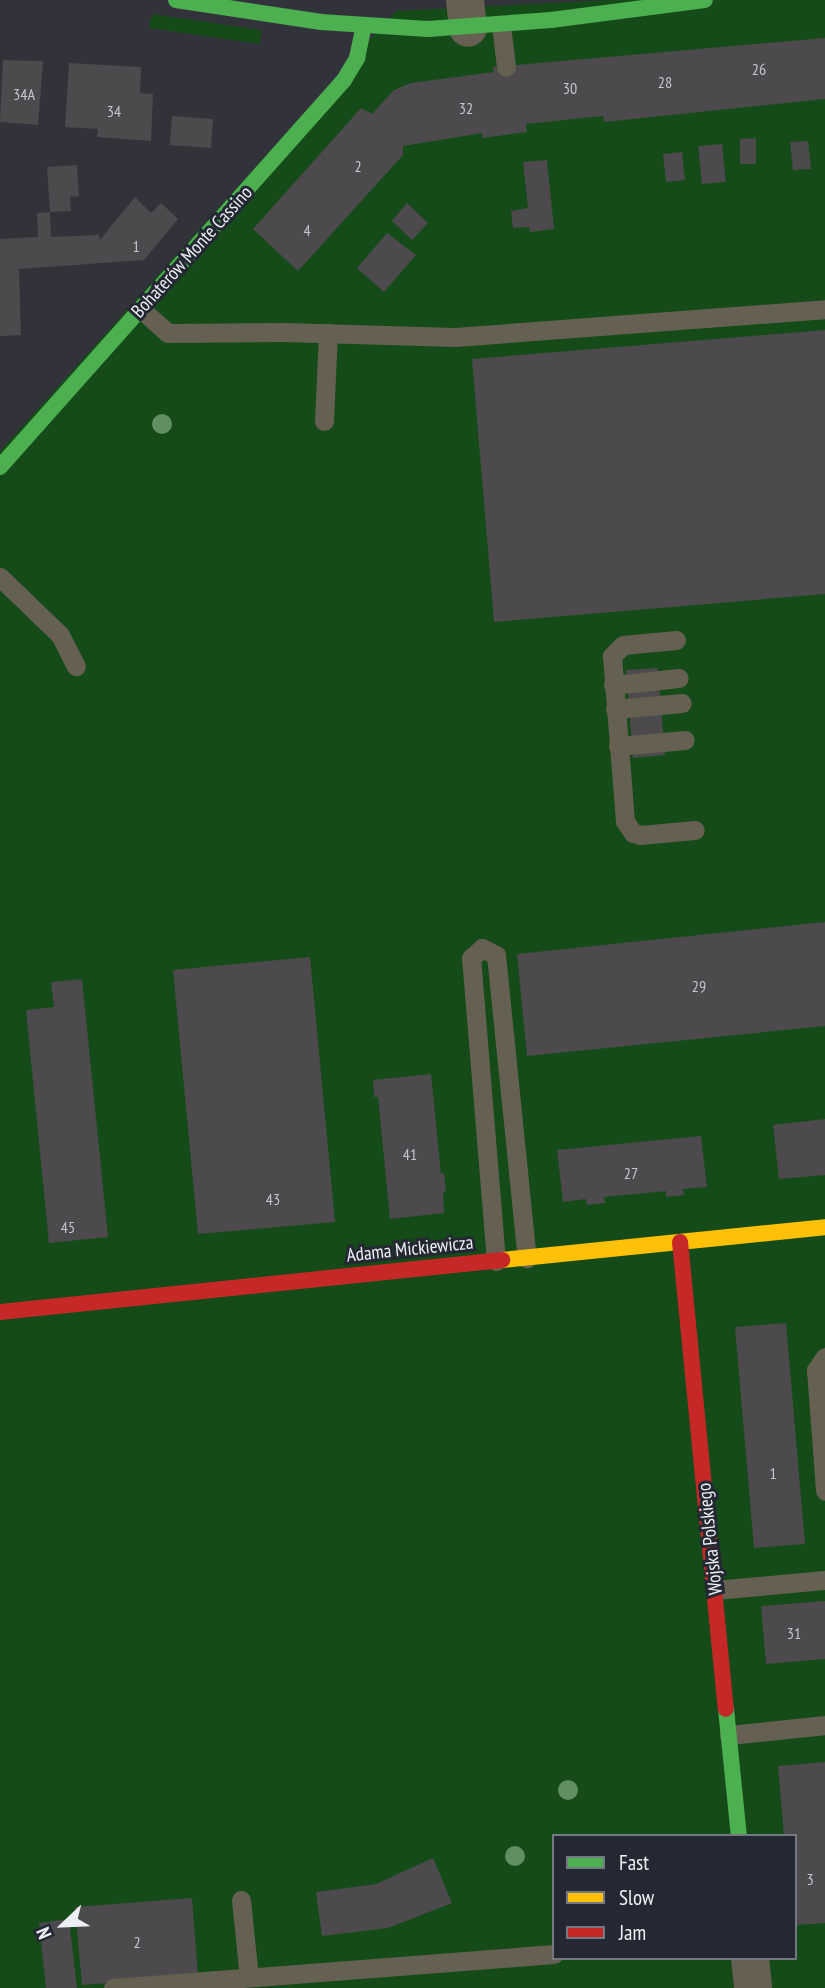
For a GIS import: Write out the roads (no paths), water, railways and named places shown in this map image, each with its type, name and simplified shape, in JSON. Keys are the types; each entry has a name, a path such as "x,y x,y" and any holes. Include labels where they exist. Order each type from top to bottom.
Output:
{"street":[{"path":"176,0 364,26 705,0"},
{"name":"Bohaterów Monte Cassino","path":"0,467 344,80 357,58 364,26"},
{"name":"Adama Mickiewicza","path":"0,1312 825,1227"},
{"name":"Wojska Polskiego","path":"680,1242 739,1834"},
{"path":"750,1960 753,1988"}],"lane":[{"path":"478,18 506,67"},
{"path":"141,309 168,333 328,333 455,337 825,309"},
{"path":"324,421 328,333"},
{"path":"0,576 60,635 76,666"},
{"path":"676,640 618,647 611,662 625,821 633,833 695,831"},
{"path":"613,685 679,678"},
{"path":"615,709 682,703"},
{"path":"618,746 685,740"},
{"path":"496,1261 471,958 482,948 496,955 527,1258"},
{"path":"825,1357 816,1370 825,1491"},
{"path":"715,1590 825,1580"},
{"path":"729,1735 825,1725"},
{"path":"241,1900 249,1978"},
{"path":"113,1988 552,1954"}]}
